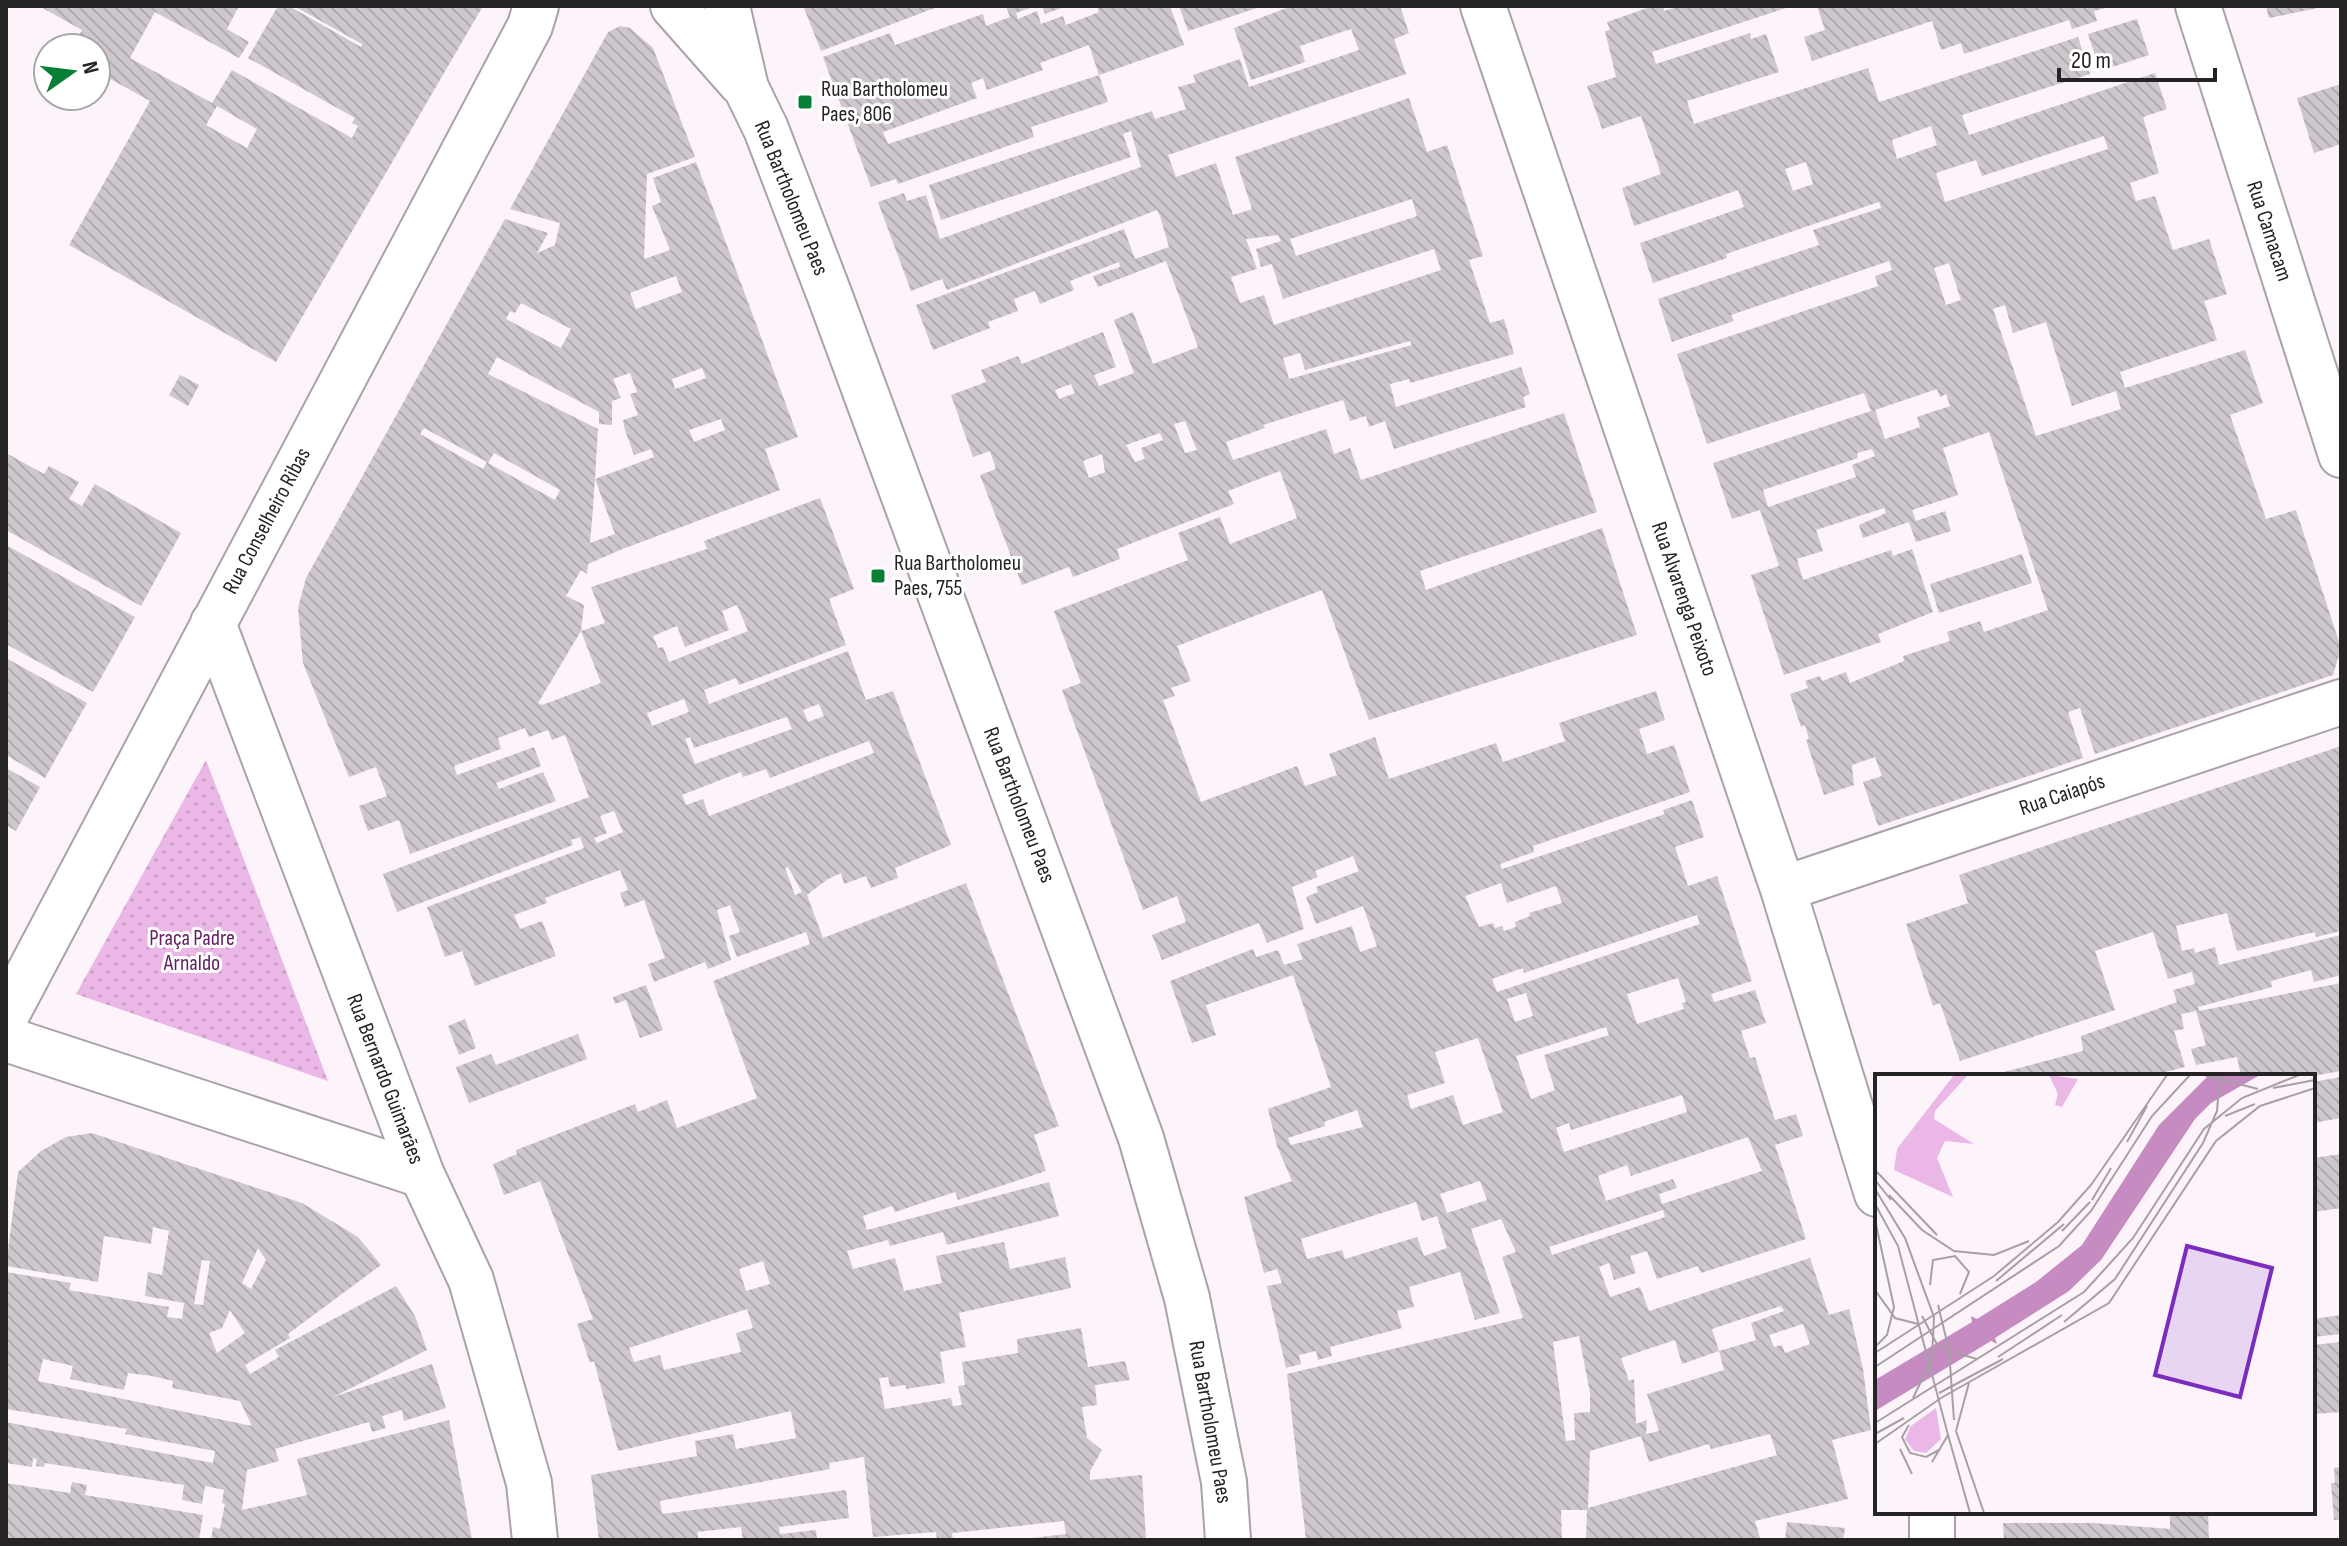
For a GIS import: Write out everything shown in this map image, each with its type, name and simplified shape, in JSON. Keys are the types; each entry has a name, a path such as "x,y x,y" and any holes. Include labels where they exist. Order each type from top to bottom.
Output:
{"street":[{"name":"Rua Bartholomeu Paes","path":"673,6 746,88"},
{"name":"Rua Bartholomeu Paes","path":"727,6 746,88 766,129 831,299 1141,1138 1187,1298 1224,1482 1228,1540"},
{"name":"Rua Alvarenga Peixoto","path":"1483,6 1783,889 1875,1188"},
{"name":"Rua Camacam","path":"2198,6 2341,455"},
{"name":"Rua Conselheiro Ribas","path":"6,1016 541,13"},
{"name":"Rua Bernardo Guimarães","path":"213,623 422,1175 471,1280 529,1483 535,1540"},
{"name":"Rua Caiapós","path":"1783,889 2341,702"},
{"path":"6,1039 422,1175"},
{"path":"1932,1514 1932,1540"}],"green space":[{"name":"Praça Padre Arnaldo","path":"206,760 328,1081 76,994"}],"building":[{"path":"39,6 239,6 227,29 249,42 239,58 155,12 130,58 212,103 232,70 352,138 358,126 352,123 355,118 248,58 278,6 289,6 361,47 362,44 294,6 483,6 276,362 69,245 150,101 112,80 112,32 81,32","holes":["217,106 257,129 247,148 206,125"]},
{"path":"940,6 821,51 804,8"},
{"path":"1006,6 1035,6 1016,13 1018,19 1037,11 1041,24 1063,16 1066,25 1099,12 1097,6 1170,6 1184,45 1099,75 1108,102 1031,127 1034,137 898,184 896,179 871,187 823,57 890,33 895,45 983,14 986,26 1010,17","holes":["1089,45 1099,75 888,144 883,132 977,98 971,83 983,78 987,90 1043,70 1040,63"]},
{"path":"1042,6 1067,6 1045,14"},
{"path":"1179,6 1260,6 1260,7 1188,31"},
{"path":"1292,6 1400,6 1409,33 1394,39 1406,74 1168,155 1176,177 1216,163 1233,215 1252,209 1235,157 1409,98 1427,152 1447,145 1483,256 1469,260 1490,323 1504,319 1514,354 1410,383 1409,379 1390,384 1396,407 1521,367 1530,394 1523,397 1526,407 1394,449 1385,421 1369,427 1366,416 1350,421 1343,400 1263,425 1265,428 1226,442 1233,460 1326,429 1334,454 1350,448 1361,480 1564,413 1597,512 1420,571 1426,590 1602,528 1637,635 1369,720 1322,590 1177,646 1191,681 1171,688 1175,696 1163,700 1201,802 1297,766 1305,786 1337,775 1329,754 1375,737 1389,779 1496,743 1503,762 1565,741 1559,723 1656,691 1665,720 1639,729 1647,754 1674,745 1690,792 1533,846 1534,852 1500,864 1502,869 1665,814 1663,810 1692,800 1704,837 1675,847 1688,886 1717,876 1752,981 1711,994 1714,1002 1755,990 1766,1023 1741,1031 1750,1058 1755,1057 1775,1120 1796,1114 1803,1136 1775,1145 1806,1239 1701,1273 1698,1266 1657,1279 1647,1251 1630,1256 1636,1273 1614,1280 1609,1263 1599,1267 1610,1297 1640,1287 1649,1311 1810,1258 1829,1315 1849,1309 1863,1369 1871,1430 1832,1440 1848,1499 1755,1521 1760,1538 1586,1540 1587,1510 1561,1510 1562,1540 1306,1540 1287,1374 1523,1318 1502,1257 1516,1252 1501,1219 1471,1229 1500,1313 1475,1320 1460,1272 1409,1287 1414,1307 1397,1311 1402,1328 1330,1347 1332,1356 1318,1360 1316,1351 1299,1355 1301,1364 1286,1368 1267,1286 1282,1283 1277,1269 1264,1273 1244,1197 1292,1181 1277,1146 1268,1109 1331,1087 1293,975 1206,1005 1216,1035 1192,1043 1170,981 1253,949 1256,957 1278,950 1284,965 1303,959 1297,944 1352,926 1360,952 1377,946 1363,906 1316,924 1306,897 1318,892 1316,887 1359,871 1353,856 1315,871 1318,877 1292,887 1304,929 1267,943 1259,923 1162,960 1152,935 1186,922 1177,896 1143,910 1062,690 1081,683 1054,611 1188,560 1178,533 1220,517 1230,544 1297,518 1280,471 1228,491 1234,504 1117,549 1120,559 1073,577 1069,567 1022,585 980,475 996,469 990,451 973,457 951,395 986,382 981,370 1018,356 1022,364 1103,332 1116,367 1094,375 1099,386 1134,373 1114,320 1133,312 1153,364 1198,347 1166,261 1098,287 1093,276 1120,267 1119,262 1070,281 1074,290 1040,304 1035,291 1014,299 1018,311 988,322 990,328 933,350 916,305 1124,229 1135,259 1169,247 1160,216 1157,210 947,290 942,279 911,291 878,202 904,193 907,201 926,195 940,239 1141,167 1131,131 1123,134 1131,157 941,220 929,185 1152,111 1155,119 1186,109 1178,87 1196,82 1193,75 1240,59 1249,87 1359,50 1351,29 1300,46 1305,62 1251,80 1234,28","holes":["1412,199 1417,216 1296,256 1290,239","1278,235 1281,241 1256,249 1261,267 1272,264 1283,299 1434,249 1441,270 1274,325 1264,295 1240,303 1231,277 1257,269 1246,239","1410,341 1412,345 1289,379 1283,358 1300,353 1305,370","1071,384 1075,393 1059,399 1055,390","1185,421 1197,450 1185,453 1174,424","1160,433 1163,440 1141,448 1145,459 1135,462 1126,445","1102,454 1105,472 1089,478 1083,461","1501,883 1507,903 1556,886 1562,903 1529,913 1530,916 1515,922 1516,927 1504,931 1502,926 1495,928 1493,923 1479,927 1465,896","1697,915 1700,924 1497,992 1492,979 1523,968 1524,973","1678,978 1686,1002 1682,1003 1684,1009 1637,1024 1627,994","1526,993 1533,1016 1515,1022 1507,999","1606,1027 1609,1035 1544,1055 1555,1090 1531,1099 1516,1056","1478,1038 1503,1112 1463,1125 1453,1095 1411,1109 1407,1095 1445,1083 1435,1052","1682,1095 1687,1112 1564,1152 1556,1128 1569,1123 1571,1130","1357,1110 1363,1127 1291,1145 1288,1138 1325,1126 1324,1122","1748,1137 1762,1171 1662,1204 1659,1194 1677,1188 1673,1179 1606,1201 1598,1176 1627,1165 1631,1176","1480,1181 1487,1200 1447,1213 1440,1194","1416,1202 1422,1221 1437,1216 1447,1248 1424,1256 1417,1237 1345,1259 1342,1250 1307,1259 1301,1239","1663,1210 1665,1217 1552,1255 1549,1247","1781,1306 1784,1311 1751,1323 1756,1340 1719,1351 1712,1329","1803,1324 1810,1344 1785,1353 1782,1345 1774,1347 1769,1335","1579,1336 1590,1393 1590,1412 1574,1413 1575,1440 1566,1441 1553,1342","1675,1340 1682,1364 1719,1351 1724,1370 1647,1394 1659,1431 1646,1434 1647,1420 1636,1424 1634,1379 1629,1381 1621,1358","1770,1434 1777,1455 1588,1508 1590,1451 1641,1436 1649,1462 1709,1444 1711,1449"]},
{"path":"1653,6 1663,6 1664,11 1681,6 1792,6 1652,52 1656,64 1750,33 1751,39 1766,34 1779,72 1687,101 1694,124 1868,68 1879,102 2078,37 2090,74 1962,115 1969,135 2155,73 2167,109 2143,117 2159,173 2130,183 2136,201 2155,196 2173,250 2209,239 2227,294 2204,301 2217,340 2120,372 2125,388 2245,350 2263,403 2230,415 2266,519 2296,510 2341,648 2333,675 2095,754 2080,708 2068,712 2083,758 1878,826 1863,782 1882,776 1875,757 1852,765 1854,785 1824,795 1806,740 1809,739 1805,725 1801,727 1790,694 1808,688 1805,681 1820,676 1822,681 1846,672 1850,683 1904,661 1903,656 1950,641 1947,632 1980,621 1984,632 2048,610 1989,432 1943,448 1958,495 1912,510 1916,521 1945,511 1951,531 1916,542 1909,522 1863,538 1859,525 1886,513 1884,508 1816,530 1823,551 1797,559 1803,580 1891,550 1893,556 1912,549 1933,612 1878,634 1881,642 1784,675 1751,575 1779,566 1760,510 1732,519 1713,463 1871,411 1864,393 1707,444 1677,354 1878,286 1875,276 1892,270 1889,261 1731,315 1734,321 1672,342 1658,299 1819,245 1813,230 1881,208 1879,202 1726,254 1727,258 1653,283 1640,243 1744,207 1738,190 1634,226 1622,188 1661,174 1641,116 1602,129 1587,86 1616,77 1605,31 1610,30 1607,22","holes":["1931,126 1937,145 1897,159 1892,140","2104,136 2108,149 1945,202 1936,173 1976,160 1982,176","1806,162 1813,184 1793,191 1785,169","1949,263 1961,300 1946,305 1934,268","2005,305 2013,333 2046,322 2072,406 2116,391 2121,409 2036,436 1993,309","1937,389 1940,397 1946,394 1950,406 1917,417 1920,427 1885,439 1875,410","1872,449 1875,456 1852,465 1856,477 1768,507 1763,490 1858,458 1857,453"]},
{"path":"1817,6 2109,7 2094,11 2097,21 2072,29 2069,20 1964,54 1961,43 1941,50 1932,21 1812,61 1804,37 1825,30"},
{"path":"2266,6 2323,6 2323,7 2269,18"},
{"path":"2137,19 2149,55 2100,71 2088,34"},
{"path":"620,26 630,28 653,48 695,157 647,174 644,259 670,250 652,206 661,202 653,178 696,162 798,437 765,449 780,490 588,564 587,574 581,570 566,596 584,605 581,631 605,623 591,587 707,549 704,541 820,498 854,589 829,599 846,645 739,685 736,678 704,690 709,704 848,651 866,700 893,691 951,845 895,868 898,878 871,888 866,876 844,884 841,873 828,879 807,895 823,938 966,883 1059,1126 1034,1135 1046,1171 958,1200 955,1192 895,1212 892,1206 863,1216 867,1230 1049,1182 1059,1216 947,1245 943,1232 890,1246 888,1240 847,1251 853,1269 895,1258 904,1291 942,1283 936,1256 1004,1242 1010,1269 1065,1257 1071,1288 959,1313 966,1347 940,1352 945,1383 906,1389 906,1385 890,1387 888,1377 879,1378 885,1409 951,1398 953,1406 962,1405 958,1386 965,1385 962,1362 1018,1353 1017,1339 1081,1328 1088,1367 1125,1361 1130,1380 1095,1385 1097,1405 1082,1407 1087,1438 1102,1450 1090,1471 1090,1480 1142,1475 1146,1540 1015,1540 1066,1534 1064,1521 952,1533 953,1540 937,1540 936,1532 873,1537 864,1457 829,1463 830,1469 660,1501 662,1514 846,1490 849,1518 779,1527 780,1534 816,1530 817,1540 743,1540 741,1527 697,1532 699,1540 599,1540 591,1475 697,1456 695,1441 733,1434 736,1449 796,1438 791,1411 618,1451 594,1361 590,1363 577,1324 593,1319 540,1181 504,1195 493,1164 517,1154 516,1150 635,1104 638,1112 667,1100 677,1128 757,1098 713,981 810,944 806,932 737,957 729,936 740,932 730,905 717,910 731,960 708,969 705,962 654,982 648,964 665,958 644,900 625,907 620,893 628,890 620,870 545,898 547,903 514,915 520,929 542,921 556,956 475,986 462,951 445,957 427,907 584,848 580,837 571,840 573,845 397,912 383,874 589,797 565,735 552,740 548,730 529,737 525,728 498,738 501,749 454,766 457,775 534,747 541,766 496,783 499,789 543,772 556,801 410,854 399,820 368,831 359,806 387,796 376,767 349,777 303,663 298,608 306,578 505,219 548,233 537,253 555,245 560,223 510,209 608,32","holes":["676,276 682,292 636,309 630,293","521,303 571,329 561,348 506,319 510,311 515,313","497,357 599,412 599,424 612,425 612,401 621,398 613,379 630,373 637,392 630,394 638,415 623,420 625,430 634,455 651,449 654,457 595,479 598,429 488,374","702,368 706,378 675,389 672,379","721,419 725,430 694,442 689,430","424,428 487,462 483,469 420,434","494,453 560,490 555,500 488,463","595,479 615,534 590,543","737,605 748,631 669,662 663,647 658,648 653,636 677,626 685,647 729,630 722,611","581,631 601,683 542,705 538,703","684,699 689,712 652,726 647,713","819,704 824,716 808,722 803,710","787,717 792,729 695,764 685,739 690,737 694,748","869,741 874,753 709,816 703,799 686,805 682,795 741,772 743,777 766,769 770,778","614,811 623,832 597,843 594,838 607,833 600,816","788,867 802,892 795,895 785,868","763,1261 770,1284 746,1291 739,1269","747,1309 753,1328 736,1333 741,1352 664,1370 660,1355 634,1362 629,1348"]},
{"path":"2341,84 2341,144 2314,153 2297,98"},
{"path":"180,375 199,385 188,406 169,395"},
{"path":"6,453 44,474 49,466 79,482 69,499 82,506 95,484 181,533 141,606 6,530"},
{"path":"6,545 135,617 93,692 6,644"},
{"path":"2022,554 2032,583 1939,613 1930,584"},
{"path":"6,658 87,703 45,778 6,755"},
{"path":"2341,746 2341,931 2316,937 2315,932 2237,951 2227,913 2176,926 2182,951 2194,948 2195,953 2215,947 2219,965 2341,935 2341,975 2314,982 2311,970 2271,981 2272,987 2198,1007 2199,1011 2341,983 2341,1071 2315,1076 2278,1072 2241,1074 2237,1057 2196,1065 2191,1049 2206,1045 2196,1011 2181,1014 2184,1029 2174,1031 2185,1067 2158,1074 1997,1074 2083,1051 2081,1036 2177,1002 2173,990 2195,984 2192,972 2168,979 2153,932 2095,951 2115,1010 1960,1061 1940,1003 1933,1006 1906,924 1968,903 1959,875"},
{"path":"6,768 40,787 16,831 6,825"},
{"path":"646,985 663,1030 640,1038 626,1000 615,1004 613,997"},
{"path":"465,1019 476,1048 459,1055 448,1026"},
{"path":"578,1034 587,1059 469,1103 456,1067 491,1054 496,1065"},
{"path":"2341,1077 2341,1118 2315,1123 2315,1082"},
{"path":"92,1133 302,1203 358,1237 381,1265 288,1334 290,1338 245,1365 250,1374 279,1357 275,1350 396,1286 415,1316 427,1350 333,1397 432,1364 446,1408 404,1421 402,1410 382,1416 386,1428 372,1432 369,1422 275,1449 279,1461 247,1470 242,1510 307,1495 297,1459 449,1420 472,1540 211,1540 213,1527 220,1529 225,1504 222,1503 224,1490 205,1486 202,1504 182,1500 184,1485 45,1463 44,1467 36,1466 37,1459 33,1458 32,1467 6,1463 6,1422 213,1463 215,1451 125,1434 127,1429 6,1409 6,1272 71,1283 69,1290 169,1307 167,1317 182,1319 184,1303 145,1296 148,1272 162,1275 169,1231 153,1227 151,1244 104,1236 98,1282 6,1266 18,1172 41,1151 66,1137","holes":["258,1248 266,1260 251,1289 242,1283","202,1260 210,1261 203,1305 194,1304","230,1310 245,1333 217,1353 209,1333 222,1328","43,1359 73,1366 70,1379 124,1390 128,1373 152,1376 173,1381 172,1388 240,1401 252,1426 38,1381"]},
{"path":"2341,1154 2341,1208 2315,1212 2315,1158"},
{"path":"2341,1315 2341,1334 2315,1337 2315,1319"},
{"path":"2341,1342 2341,1412 2315,1414 2315,1345"},
{"path":"2341,1467 2341,1520 2334,1520 2331,1483 2335,1483 2334,1468"},
{"path":"72,1482 87,1485 85,1495 203,1515 199,1540 6,1540 6,1483 70,1493"},
{"path":"2170,1514 2208,1514 2209,1540 2004,1540 2003,1523 2093,1523 2170,1529"},
{"path":"1787,1522 1845,1528 1843,1540 1785,1540"}],"place":[{"name":"Rua Bartholomeu Paes, 806","path":"805,102"},
{"name":"Rua Bartholomeu Paes, 755","path":"878,576"}]}
